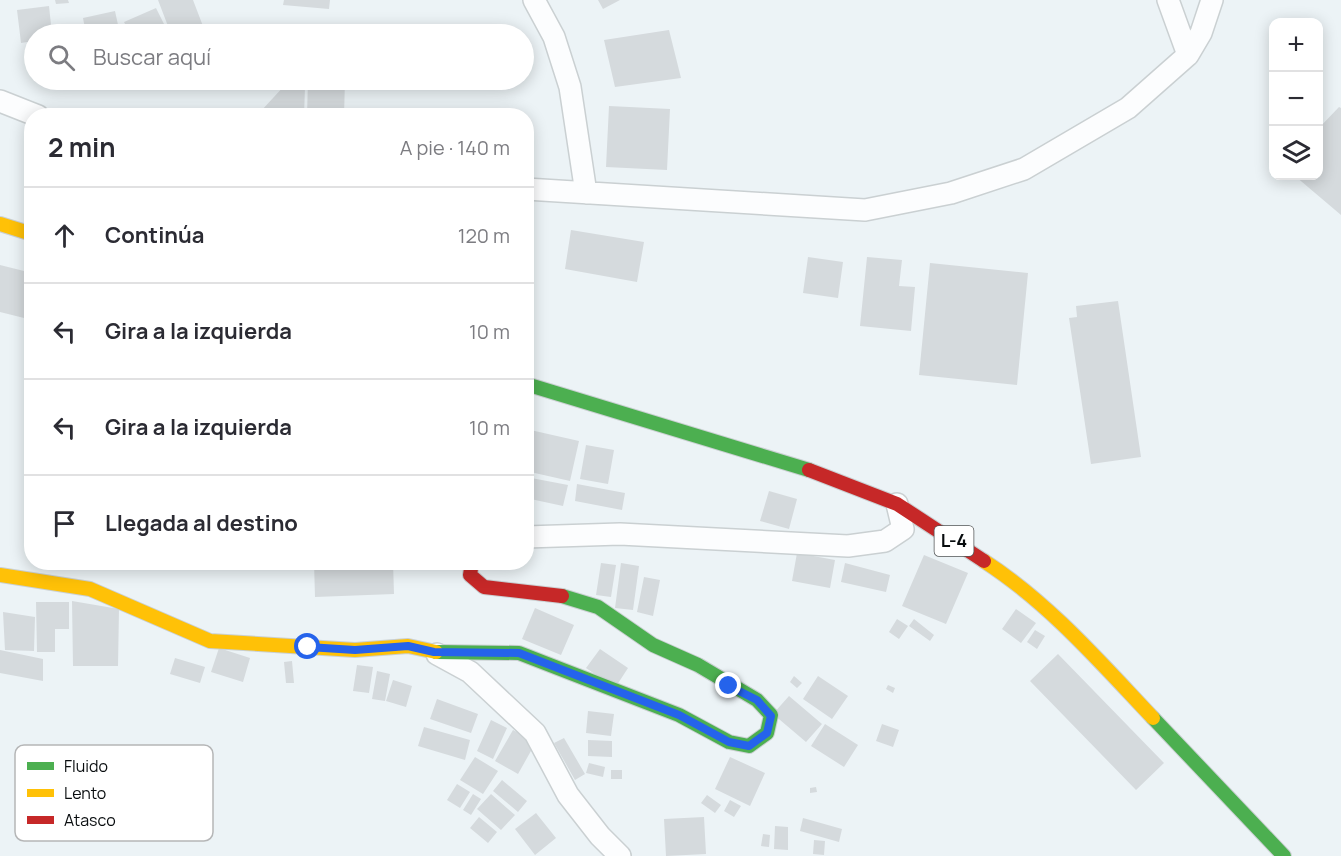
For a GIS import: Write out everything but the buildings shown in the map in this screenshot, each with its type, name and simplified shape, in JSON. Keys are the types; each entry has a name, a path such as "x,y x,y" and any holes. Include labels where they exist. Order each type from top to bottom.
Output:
{"street":[{"path":"534,0 554,37 570,87 586,193"},
{"path":"1168,0 1188,55"},
{"path":"534,190 865,210 951,193 1024,169 1128,108 1188,55 1201,33 1212,0"},
{"path":"0,101 24,110"},
{"path":"0,224 24,232"},
{"name":"L-4","path":"534,386 833,477 897,504 1008,577 1067,627 1284,856"},
{"path":"534,537 620,534 848,546 885,541 903,529 897,504"},
{"path":"0,575 90,589 210,642 355,650 408,646 434,652 519,653 679,715 729,742 749,746 767,733 771,716 757,700 698,665 653,645 598,607 563,596 484,587 470,574 471,570"},
{"path":"434,652 470,672 535,733 568,795 600,836 620,856"}],"traffic: fast":[{"path":"534,386 809,470"},
{"path":"436,652 519,653 679,715 729,742 749,746 767,733 771,715 757,700 698,665 653,645 598,607 562,596"},
{"path":"1153,718 1284,856"}],"traffic: slow":[{"path":"0,224 24,232"},
{"path":"984,561 1052,614 1153,718"},
{"path":"0,575 90,589 210,641 355,650 408,646 436,652"}],"traffic: jam":[{"path":"809,470 897,504 984,561"},
{"path":"471,570 470,575 484,587 562,596"}],"route":[{"path":"308,647 355,650 408,646 434,652 519,653 679,715 729,742 749,746 767,733 771,716 757,700 729,686"}]}
